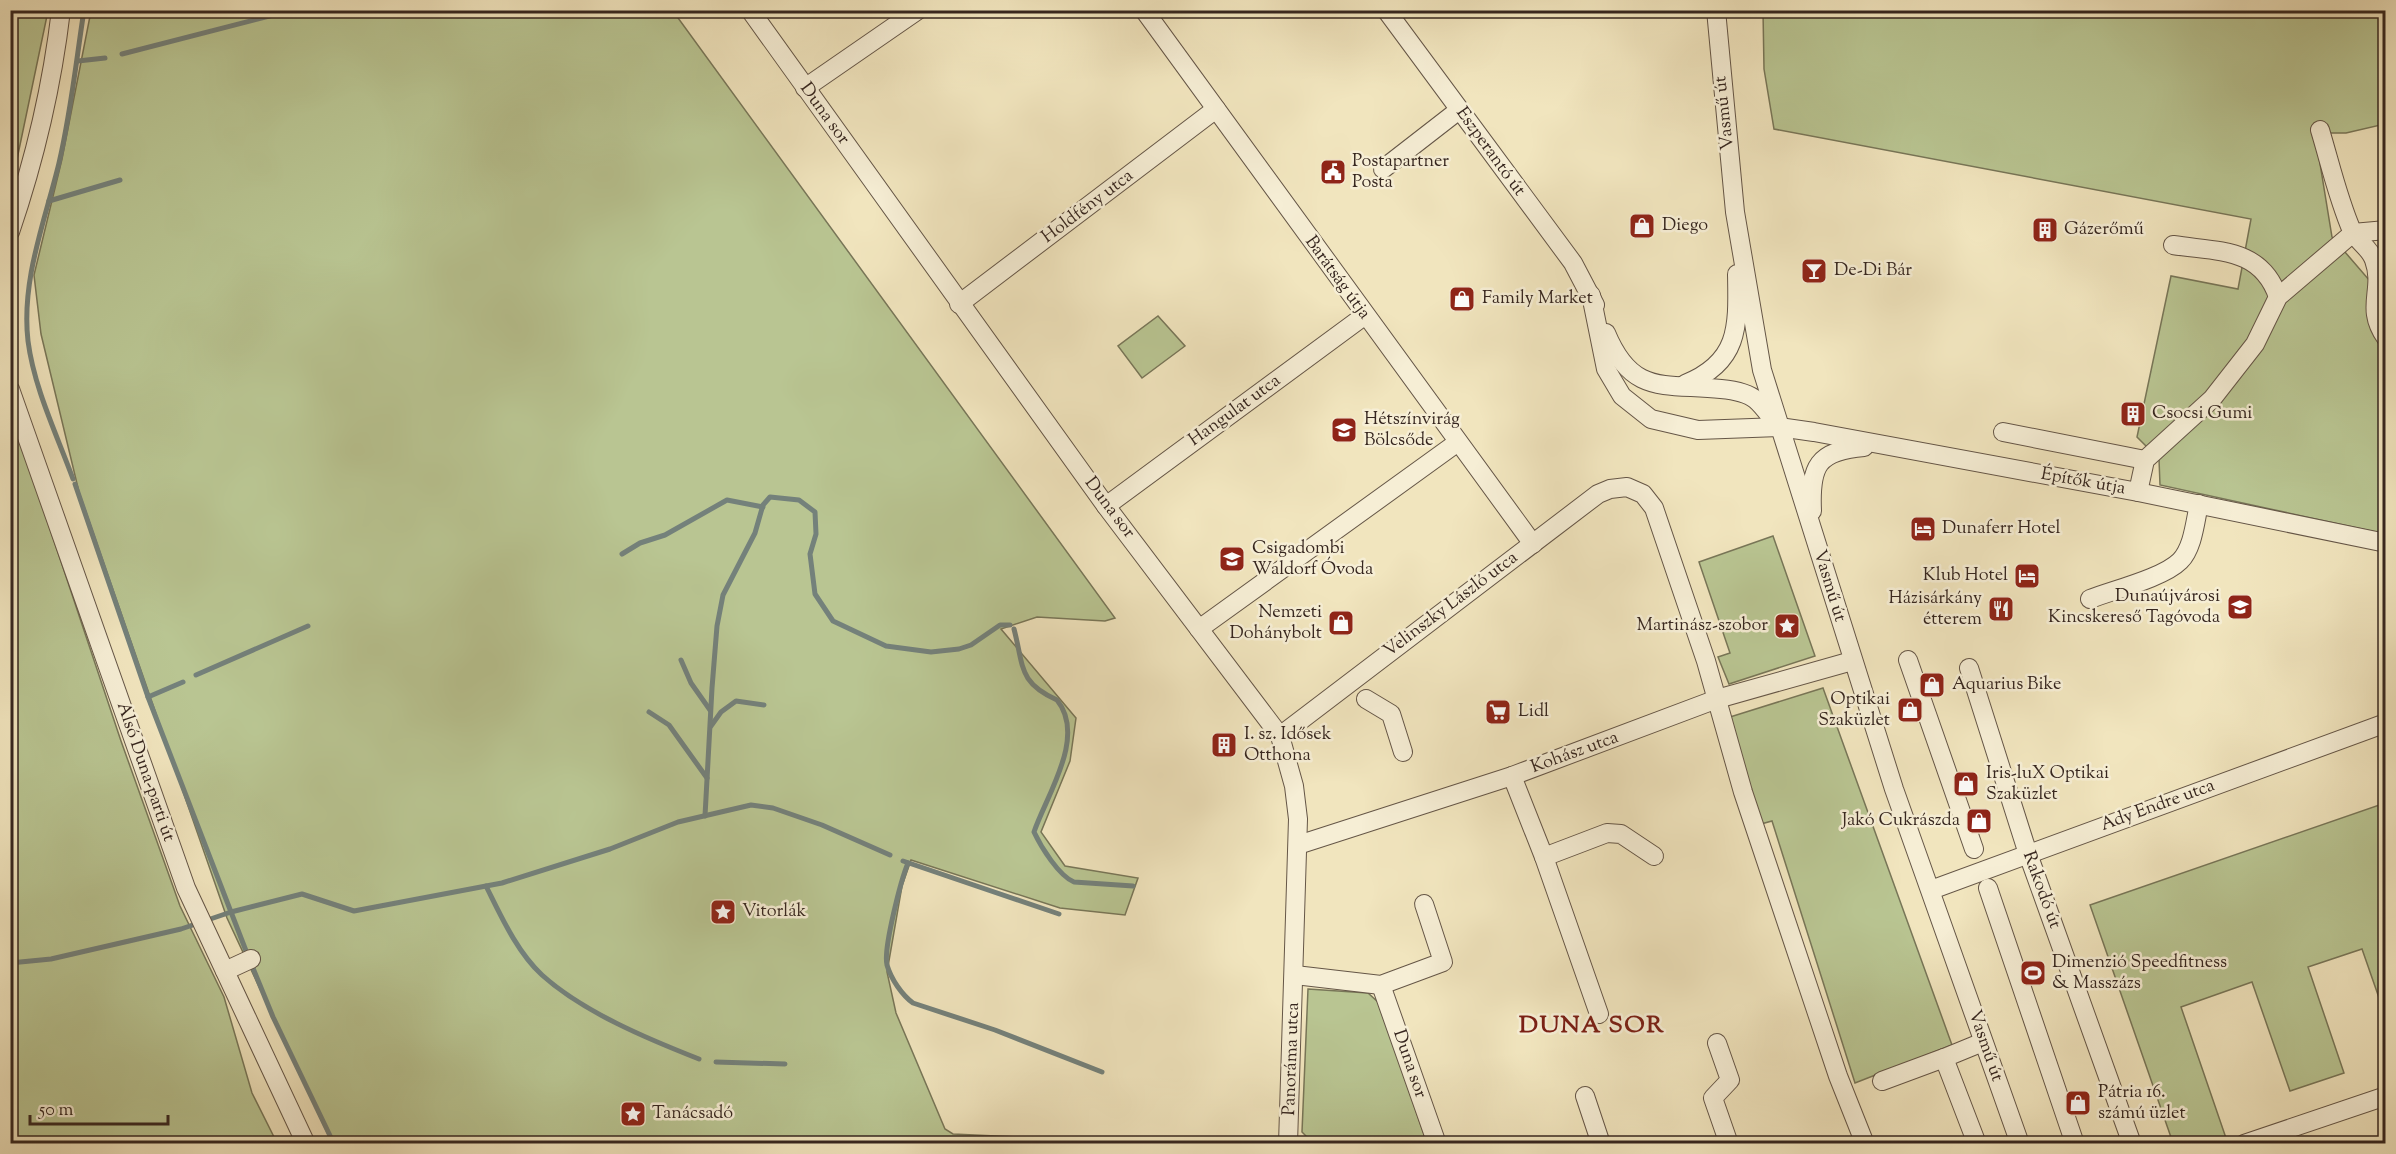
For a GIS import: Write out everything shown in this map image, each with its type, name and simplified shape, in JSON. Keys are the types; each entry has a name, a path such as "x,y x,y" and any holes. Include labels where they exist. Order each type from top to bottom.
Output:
{"street":[{"path":"10,232 39,141 55,65 61,10"},
{"name":"Duna sor","path":"750,10 1106,506 1280,736 1294,786 1298,845 1295,975"},
{"path":"805,88 918,10"},
{"name":"Barátság útja","path":"1144,10 1364,316 1533,544"},
{"name":"Eszperantó út","path":"1386,10 1573,263 1591,295 1615,354 1623,366 1650,382 1731,390 1755,399 1779,427"},
{"name":"Vasmű út","path":"1716,10 1735,212 1762,370 1852,662 2020,1143"},
{"name":"Holdfény utca","path":"959,304 1216,109"},
{"path":"1383,169 1459,110"},
{"path":"2320,130 2353,232 2374,257 2379,278 2374,300 2376,319 2385,338"},
{"path":"1683,385 1704,376 1720,362 1733,342 1738,321 1735,212"},
{"path":"2138,492 2145,460 2212,399 2255,344 2278,297 2353,232 2385,230"},
{"path":"2173,245 2244,257 2261,266 2273,280 2278,297"},
{"name":"Eszperantó út","path":"1591,295 1606,369 1622,396 1651,419 1698,430 1779,427"},
{"name":"Hangulat utca","path":"1106,506 1364,316"},
{"name":"Alsó Duna-parti út","path":"10,389 201,920 306,1143"},
{"name":"Építők útja","path":"1779,427 2138,492 2385,543"},
{"path":"2003,432 2145,460"},
{"path":"1199,629 1458,442"},
{"path":"1812,530 1811,482 1815,470 1824,459 1841,449 1887,445"},
{"name":"Velinszky László utca","path":"1280,736 1598,494 1610,489 1627,487 1643,494 1654,508 1717,699"},
{"path":"2090,599 2161,572 2180,561 2191,539 2199,504"},
{"path":"1908,660 1974,849"},
{"name":"Kohász utca","path":"1298,845 1512,776 1717,699 1852,662"},
{"name":"Rakodó út","path":"1969,668 2028,854 2132,1143"},
{"path":"1366,699 1391,714 1403,752"},
{"path":"1717,699 1743,792 1838,1076 1864,1143"},
{"name":"Ady Endre utca","path":"1931,890 2385,723"},
{"path":"1512,776 1544,857 1599,1014"},
{"path":"1544,857 1607,833 1621,834 1654,856"},
{"path":"1988,888 2075,1143"},
{"path":"1295,975 1381,985 1443,963 1424,904"},
{"path":"225,971 249,959"},
{"name":"Panoráma utca","path":"1288,1143 1295,975"},
{"name":"Duna sor","path":"1381,985 1437,1143"},
{"path":"1882,1081 1983,1042"},
{"path":"1717,1043 1730,1080 1713,1098 1729,1143"},
{"path":"1944,1058 1977,1143"},
{"path":"1584,1096 1601,1143"},
{"path":"2244,1143 2385,1096"}],"green space":[{"path":"10,11 48,11 11,188 10,188"},
{"path":"91,11 673,11 1115,618 1105,621 1037,617 1001,629 1076,718 1070,761 1041,832 1065,866 1138,878 1125,915 1060,908 911,860 902,886 887,972 896,1013 945,1129 953,1134 1079,1140 1079,1143 332,1143 227,918 79,492 41,334 34,275 62,159"},
{"path":"1763,11 2385,11 2385,124 2346,133 2315,133 2332,237 2370,281 2385,345 2385,534 2160,485 2159,459 2137,437 2171,276 2238,289 2251,219 1774,129 1764,69"},
{"path":"1158,316 1185,346 1142,378 1118,346"},
{"path":"11,412 121,741 180,906 224,997 252,1093 277,1143 11,1143"},
{"path":"1773,536 1815,656 1729,684 1718,657 1730,653 1699,562"},
{"path":"1823,688 1952,1045 1855,1083 1772,821 1761,824 1730,717"},
{"path":"2385,803 2385,1015 2362,949 2308,967 2344,1073 2290,1091 2252,982 2181,1007 2226,1138 2210,1143 2173,1143 2090,905"},
{"path":"1308,989 1368,993 1379,1003 1427,1143 1306,1143 1306,1136 1302,1132"}],"waterway":[{"path":"73,479 35,376 28,341 27,318 31,273 67,125 84,10"},
{"path":"122,54 293,10"},
{"path":"78,61 105,58"},
{"path":"49,201 120,180"},
{"path":"75,484 148,697 248,956 273,1017 334,1144"},
{"path":"705,816 717,626 723,595 755,533 763,505 770,497 799,500 815,512 816,534 810,554 815,594 833,621 886,646 931,652 959,649 971,645 1000,625 1010,625"},
{"path":"622,554 640,543 665,535 727,500 763,507"},
{"path":"196,675 308,626"},
{"path":"1014,629 1022,663 1029,680 1035,687 1057,700 1065,715 1068,731 1061,766 1034,832 1046,853 1068,879 1074,882 1133,886"},
{"path":"681,660 691,683 710,710"},
{"path":"148,697 183,682"},
{"path":"711,726 721,712 736,701 764,705"},
{"path":"649,712 669,725 707,778"},
{"path":"10,963 51,959 181,929 231,912 302,894 354,911 502,883 610,849 678,822 751,805 773,808 822,825 890,855"},
{"path":"903,861 1059,914"},
{"path":"908,863 893,914 886,957 891,976 905,996 913,1003 995,1030 1102,1072"},
{"path":"486,886 510,933 525,956 542,975 558,988 596,1013 699,1059"},
{"path":"716,1062 785,1064"}],"place":[{"name":"Postapartner Posta","path":"1333,172"},
{"name":"Diego","path":"1642,226"},
{"name":"Gázerőmű","path":"2045,230"},
{"name":"De-Di Bár","path":"1814,271"},
{"name":"Family Market","path":"1462,299"},
{"name":"Csocsi Gumi","path":"2133,414"},
{"name":"Hétszínvirág Bölcsőde","path":"1344,430"},
{"name":"Dunaferr Hotel","path":"1923,529"},
{"name":"Csigadombi Waldorf Óvoda","path":"1232,559"},
{"name":"Klub Hotel","path":"2027,576"},
{"name":"Dunaújvárosi Kincskereső Tagóvoda","path":"2240,607"},
{"name":"Házisárkány étterem","path":"2001,609"},
{"name":"Nemzeti Dohánybolt","path":"1341,623"},
{"name":"Martinász-szobor","path":"1787,626"},
{"name":"Aquarius Bike","path":"1932,685"},
{"name":"Optikai Szaküzlet","path":"1910,710"},
{"name":"Lidl","path":"1498,712"},
{"name":"I. sz. Idősek Otthona","path":"1224,745"},
{"name":"Iris-luX Optikai Szaküzlet","path":"1966,784"},
{"name":"Jakó Cukrászda","path":"1979,821"},
{"name":"Vitorlák","path":"723,912"},
{"name":"Dimenzió Speedfitness & Masszázs","path":"2033,973"},
{"name":"Pátria 16. számú üzlet","path":"2078,1103"},
{"name":"Tanácsadó","path":"633,1114"}],"district":[{"name":"DUNA SOR","path":"1592,1026"}]}
